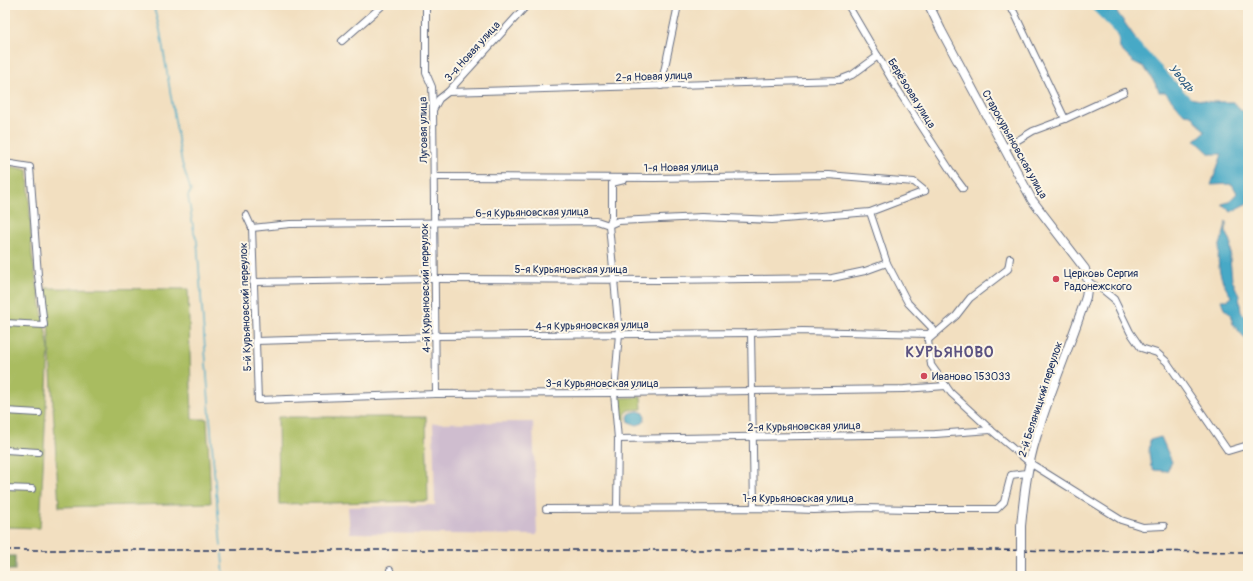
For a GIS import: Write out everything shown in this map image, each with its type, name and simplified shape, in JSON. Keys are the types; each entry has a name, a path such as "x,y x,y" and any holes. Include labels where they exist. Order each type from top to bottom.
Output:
{"main road":[{"name":"Старокурьяновская улица","path":"929,5 940,30 1032,200 1080,261 1085,269 1088,282"},
{"name":"2-й Беляницкий переулок","path":"1021,576 1021,526 1024,492 1030,463 1054,383 1080,314 1088,289 1088,282"}],"street":[{"path":"342,41 383,5"},
{"name":"Луговая улица","path":"426,5 426,72 432,87 434,180"},
{"name":"3-я Новая улица","path":"448,92 527,5"},
{"path":"661,86 678,5"},
{"name":"Берёзовая улица","path":"848,5 896,87 963,188"},
{"path":"1007,5 1014,12 1065,119"},
{"name":"2-я Новая улица","path":"448,92 839,80 852,75 878,56"},
{"path":"433,110 439,99 448,92"},
{"path":"1005,148 1033,131 1065,119 1124,92"},
{"path":"5,162 30,167 38,275 44,325 5,323"},
{"name":"1-я Новая улица","path":"434,180 828,175 914,182 925,191"},
{"path":"617,508 618,439 614,393 619,334 609,225 612,217 612,183 636,178"},
{"name":"4-й Курьяновский переулок","path":"434,180 436,394"},
{"name":"6-я Курьяновская улица","path":"252,228 290,224 596,221 609,225 618,221 702,217 772,220 870,212 925,191"},
{"path":"870,212 887,263 908,303 933,329 929,337 932,365 946,386 991,430 1030,463 1122,520 1143,527 1164,526"},
{"name":"5-й Курьяновский переулок","path":"246,215 252,228 258,400"},
{"path":"929,337 956,316 970,298 1008,270 1010,258"},
{"name":"5-я Курьяновская улица","path":"253,282 434,279 614,280 832,278 865,271 887,263"},
{"path":"1088,282 1103,290 1114,299 1130,332 1141,348 1157,354 1167,362 1228,451 1248,445"},
{"name":"4-я Курьяновская улица","path":"255,341 436,336 751,333 802,331 929,337"},
{"path":"751,333 754,437 754,508"},
{"name":"3-я Курьяновская улица","path":"258,400 436,394 904,389 946,386"},
{"path":"5,411 40,414"},
{"name":"2-я Курьяновская улица","path":"618,439 935,434 991,430"},
{"path":"5,450 38,452"},
{"name":"1-я Курьяновская улица","path":"546,509 997,509 1004,502 1011,475 1028,473"},
{"path":"5,488 32,489"},
{"path":"545,576 552,576"}],"shaded area":[{"path":"533,422 537,535 350,533 348,507 435,505 433,423"}],"green space":[{"path":"5,165 28,170 32,256 49,349 40,528 5,527"},
{"path":"46,288 188,289 192,419 207,419 211,503 59,507"},
{"path":"641,397 642,409 628,410 625,415 625,421 619,422 617,398"},
{"path":"278,417 426,417 428,501 279,504"},
{"path":"5,556 15,556 15,570 5,570"}],"water":[{"name":"Уводь","path":"1107,5 1112,5 1134,36 1143,59 1153,63 1165,80 1184,97 1212,102 1233,102 1248,116 1248,203 1231,212 1222,204 1229,202 1237,193 1232,184 1211,185 1222,154 1210,154 1195,140 1205,132 1192,115 1184,114 1165,92 1159,92 1155,83 1144,67 1132,61 1120,49 1117,31 1105,7"},
{"path":"1226,221 1226,232 1231,241 1230,259 1232,279 1239,296 1241,312 1248,319 1248,342 1233,324 1230,314 1224,309 1221,300 1229,300 1231,296 1224,285 1218,258"},
{"path":"638,411 644,413 645,417 643,423 637,425 629,422 628,417 630,413"},
{"path":"1161,437 1172,462 1167,471 1154,470 1151,467 1149,453 1150,440"}],"waterway":[{"path":"153,5 160,30 182,163 191,191 188,196 197,241 221,546"},
{"name":"Уводь","path":"1094,5 1120,31"},
{"name":"Уводь","path":"1131,41 1192,106"},
{"path":"222,554 224,576"}],"railway":[{"path":"5,550 982,550 1248,552"}],"place":[{"name":"Церковь Сергия Радонежского","path":"1056,279"},
{"name":"Иваново 153033","path":"924,376"}],"district":[{"name":"КУРЬЯНОВО","path":"950,352"}]}
